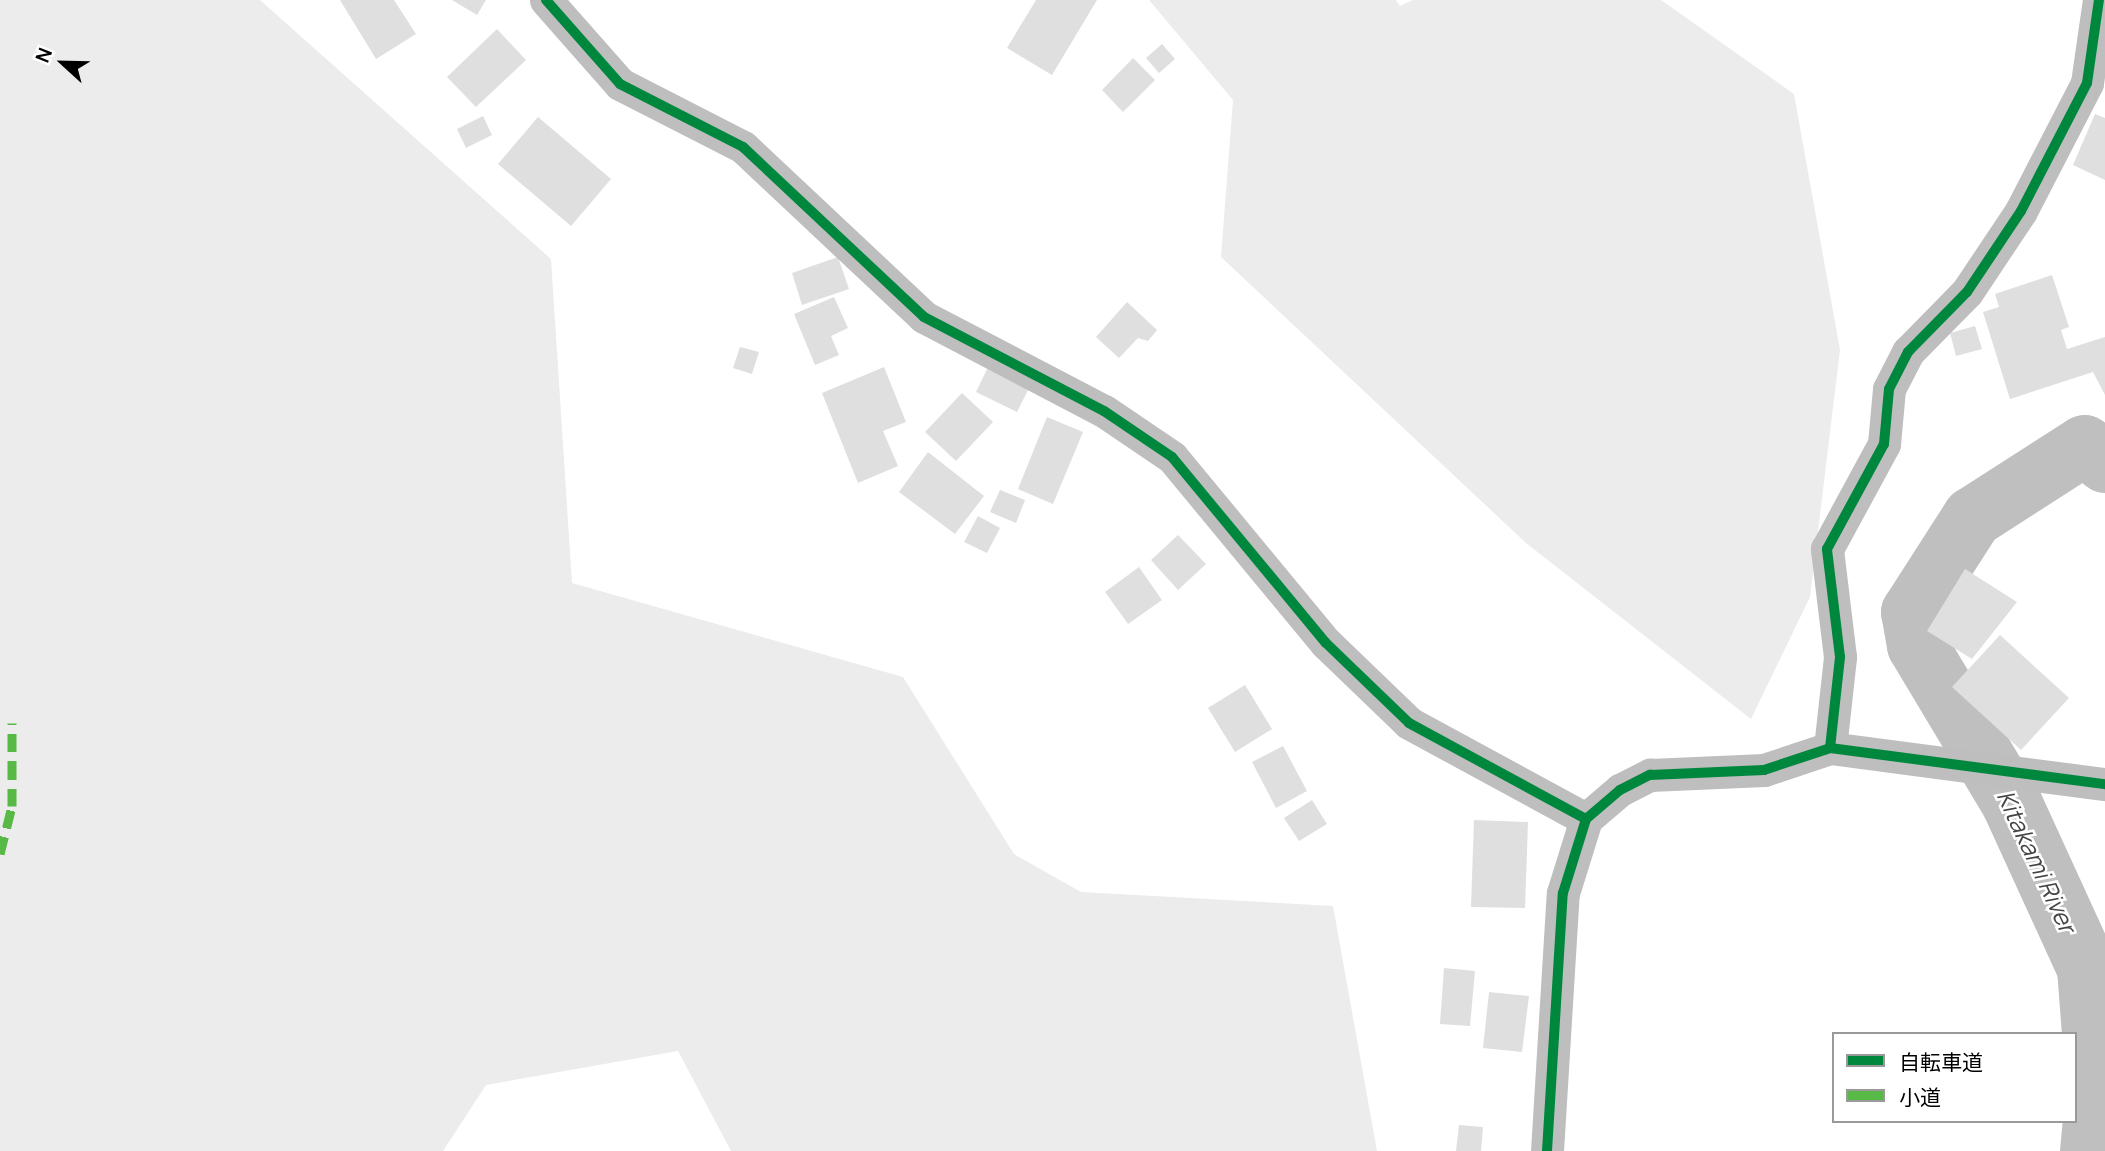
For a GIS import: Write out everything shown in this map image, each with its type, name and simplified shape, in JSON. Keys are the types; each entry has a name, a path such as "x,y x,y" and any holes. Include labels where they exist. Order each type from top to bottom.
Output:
{"street":[{"path":"546,0 620,84 743,147 925,317 1104,411 1172,457 1326,643 1409,723 1586,819"},
{"path":"1830,748 1840,657 1829,542 1884,444 1889,389 1908,352 1967,292 2021,211 2087,83 2099,0"},
{"path":"1547,1151 1563,893 1586,819 1650,775 1764,770 1830,748 1892,760 2101,784"}],"shaded area":[{"path":"0,0 260,0 551,259 572,583 903,677 1014,854 1081,892 1333,906 1377,1151 731,1151 678,1051 486,1085 443,1151 0,1151"},
{"path":"1149,0 1396,0 1400,6 1413,0 1661,0 1794,94 1840,350 1810,597 1751,719 1526,543 1221,257 1233,100"}],"building":[{"path":"340,0 394,0 416,34 376,59"},
{"path":"452,0 486,0 477,15"},
{"path":"1036,0 1097,0 1052,75 1007,48"},
{"path":"497,29 526,60 476,107 447,77"},
{"path":"1162,44 1175,59 1159,73 1146,58"},
{"path":"1133,58 1155,80 1123,112 1102,90"},
{"path":"2095,114 2105,118 2105,180 2073,165"},
{"path":"483,116 492,135 466,148 457,129"},
{"path":"538,117 611,179 571,226 498,164"},
{"path":"838,257 849,289 802,305 792,273"},
{"path":"2052,275 2069,327 2061,330 2067,349 2105,337 2105,395 2093,372 2010,399 1983,312 1999,307 1995,294"},
{"path":"834,297 848,328 831,336 839,355 815,365 794,314"},
{"path":"1127,302 1157,330 1148,341 1138,338 1119,358 1096,337"},
{"path":"1975,326 1982,349 1956,356 1950,333"},
{"path":"740,347 759,352 752,374 733,368"},
{"path":"990,363 1031,384 1017,412 976,392"},
{"path":"884,367 906,422 883,431 898,466 858,483 822,393"},
{"path":"962,393 993,422 956,461 925,432"},
{"path":"1047,417 1083,432 1053,504 1018,489"},
{"path":"928,452 984,496 955,534 899,492"},
{"path":"1000,490 1025,500 1016,523 990,512"},
{"path":"978,516 1000,528 987,553 964,542"},
{"path":"1178,535 1206,564 1178,590 1151,560"},
{"path":"1139,567 1162,600 1128,624 1105,592"},
{"path":"1965,569 2017,602 1972,659 1927,631"},
{"path":"2000,635 2069,698 2021,750 1952,687"},
{"path":"1245,685 1272,729 1235,752 1208,708"},
{"path":"1283,746 1307,791 1276,808 1252,762"},
{"path":"1312,800 1327,824 1299,841 1284,818"},
{"path":"1474,820 1528,822 1525,908 1471,907"},
{"path":"1444,968 1475,971 1470,1026 1440,1024"},
{"path":"1489,992 1529,996 1522,1052 1483,1048"},
{"path":"1459,1125 1483,1127 1481,1151 1456,1151"}],"waterway":[{"name":"Kitakami River","path":"2090,1151 2096,1087 2087,968 2011,802 1917,645 1911,612 1972,517 2084,445 2105,462"}],"marked path":[{"path":"0,854 12,806 12,723"}],"cycle path":[{"path":"546,0 620,84 743,147 924,317 1104,411 1172,457 1326,643 1409,723 1586,819"},
{"path":"1830,748 1840,657 1827,549 1884,444 1889,389 1908,352 1967,292 2021,211 2087,83 2099,0"},
{"path":"1547,1151 1563,893 1586,819 1620,790 1650,775 1764,770 1830,748 2105,784"}]}
